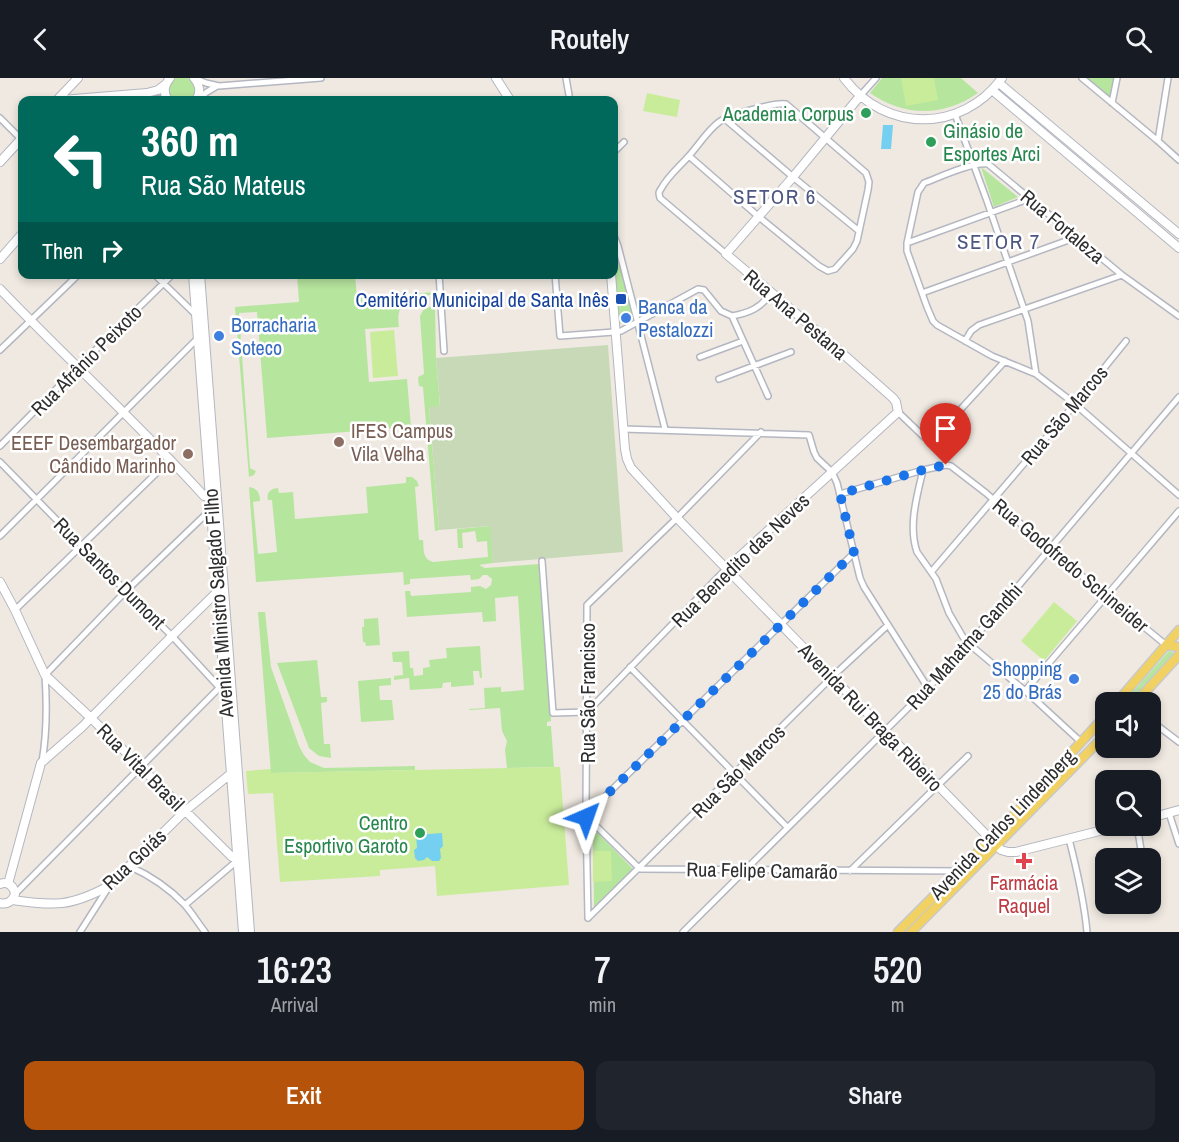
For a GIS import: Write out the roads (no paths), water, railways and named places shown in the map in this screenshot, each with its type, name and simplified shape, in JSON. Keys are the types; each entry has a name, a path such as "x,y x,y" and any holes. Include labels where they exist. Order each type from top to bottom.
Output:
{"main road":[{"path":"1126,692 1179,630"},
{"path":"1166,645 1179,647"},
{"path":"1145,692 1179,655"},
{"name":"Avenida Carlos Lindenberg","path":"911,932 1095,727"},
{"name":"Avenida Carlos Lindenberg","path":"898,932 958,871 994,842 1095,745"}],"street":[{"path":"61,96 78,78"},
{"path":"195,78 219,86 321,78"},
{"path":"195,78 200,90 198,96"},
{"path":"496,78 507,96"},
{"path":"566,78 569,95"},
{"path":"726,254 876,78"},
{"path":"1082,78 1179,160"},
{"path":"1113,103 1117,78"},
{"path":"1158,141 1168,78"},
{"path":"845,79 860,96 879,109 907,118 936,119 972,106 1001,80 1054,129 1179,234"},
{"path":"142,96 153,92 167,80"},
{"path":"166,96 167,80"},
{"path":"202,96 219,86"},
{"path":"992,90 1179,248"},
{"path":"786,104 866,173 868,189 857,241 835,269 825,270 689,156 714,127 725,119 770,105 786,104"},
{"path":"955,114 1028,321 1036,374"},
{"path":"0,118 18,135"},
{"path":"725,119 859,231"},
{"path":"1048,137 1054,129"},
{"path":"618,148 624,142"},
{"path":"0,162 18,143"},
{"name":"Rua Ana Pestana","path":"689,156 660,189 660,198 893,398 898,412 924,437"},
{"name":"Rua Fortaleza","path":"973,165 988,164 1122,275 1179,316"},
{"path":"973,165 924,183 918,192 907,243 909,257 933,321 992,356 1036,374 1075,404 1179,495"},
{"path":"907,243 1031,198"},
{"path":"1144,218 1150,210"},
{"path":"922,293 1077,237"},
{"path":"0,259 18,239"},
{"path":"618,246 665,429"},
{"path":"965,340 970,332 979,325 1122,275"},
{"path":"0,350 74,279"},
{"path":"159,279 200,316"},
{"name":"Rua Afrânio Peixoto","path":"0,446 167,279"},
{"name":"Avenida Ministro Salgado Filho","path":"194,279 200,316"},
{"name":"Avenida Ministro Salgado Filho","path":"200,279 210,497 214,510"},
{"path":"439,279 444,351"},
{"path":"555,279 560,336 624,330 698,289 704,290 721,311 732,316 753,311 771,293"},
{"name":"Avenida Rui Braga Ribeiro","path":"610,279 625,449 632,468 726,569 994,842"},
{"path":"0,289 76,368 171,459 204,496 210,497 214,494 216,487"},
{"path":"732,316 768,396"},
{"path":"0,536 201,338"},
{"name":"Avenida Ministro Salgado Filho","path":"201,338 216,487 214,510 225,686 250,932"},
{"path":"700,357 743,341"},
{"name":"Rua São Marcos","path":"932,571 1126,341"},
{"path":"719,379 791,352"},
{"path":"960,410 1005,361"},
{"name":"Rua Mahatma Gandhi","path":"683,932 928,688 969,644 1179,397"},
{"name":"Rua Benedito das Neves","path":"586,712 726,569 898,412"},
{"path":"623,429 809,435 817,458 832,472 840,494 864,587 928,688"},
{"name":"Rua São Francisco","path":"588,918 587,604 677,518 761,432"},
{"path":"15,610 171,459"},
{"name":"Rua Santos Dumont","path":"0,462 126,591 225,686"},
{"name":"Rua Godofredo Schineider","path":"923,470 946,465 955,468 1166,645"},
{"path":"840,494 923,470 915,503 914,539 918,552 940,585 949,613 969,644 1081,742"},
{"path":"45,675 126,591 205,514 214,510"},
{"path":"1025,692 1179,511"},
{"path":"640,868 586,816 854,553"},
{"path":"542,561 553,713 586,712"},
{"path":"0,582 45,675 46,710 42,763 4,884 14,890 13,897"},
{"path":"42,763 91,718 172,636 220,593"},
{"name":"Rua São Marcos","path":"588,918 832,677 888,625"},
{"path":"630,668 787,827"},
{"name":"Rua Vital Brasil","path":"45,675 232,857 241,860"},
{"path":"0,903 8,903 140,767 225,686"},
{"path":"1161,728 1179,742"},
{"path":"850,871 968,756"},
{"name":"Rua Goiás","path":"13,897 41,904 57,905 76,901 109,886 185,811 234,770"},
{"path":"1161,815 1179,810"},
{"path":"1169,813 1179,844"},
{"path":"994,842 1004,851 1013,853 1095,832"},
{"path":"1069,839 1080,881 1087,932"},
{"path":"185,905 241,860"},
{"name":"Avenida Ministro Salgado Filho","path":"241,860 243,932"},
{"path":"129,866 147,874 166,888 185,905 205,932"},
{"name":"Rua Felipe Camarão","path":"640,868 958,871"},
{"path":"80,932 109,886"}],"water":[{"path":"883,125 893,125 891,149 881,149"},
{"path":"442,833 443,846 440,849 439,861 432,861 427,857 418,861 414,850 417,848 416,835"}],"place":[{"name":"Academia Corpus","path":"866,113"},
{"name":"Ginásio de Esportes Arci","path":"931,142"},
{"name":"Cemitério Municipal de Santa Inês","path":"621,299"},
{"name":"Banca da Pestalozzi","path":"626,318"},
{"name":"Borracharia Soteco","path":"219,336"},
{"name":"IFES Campus Vila Velha","path":"339,442"},
{"name":"EEEF Desembargador Cândido Marinho","path":"188,454"},
{"name":"Shopping 25 do Brás","path":"1074,679"},
{"name":"Centro Esportivo Garoto","path":"420,833"},
{"name":"Farmácia Raquel","path":"1024,861"}],"district":[{"name":"SETOR 6","path":"775,196"},
{"name":"SETOR 7","path":"999,241"}]}
